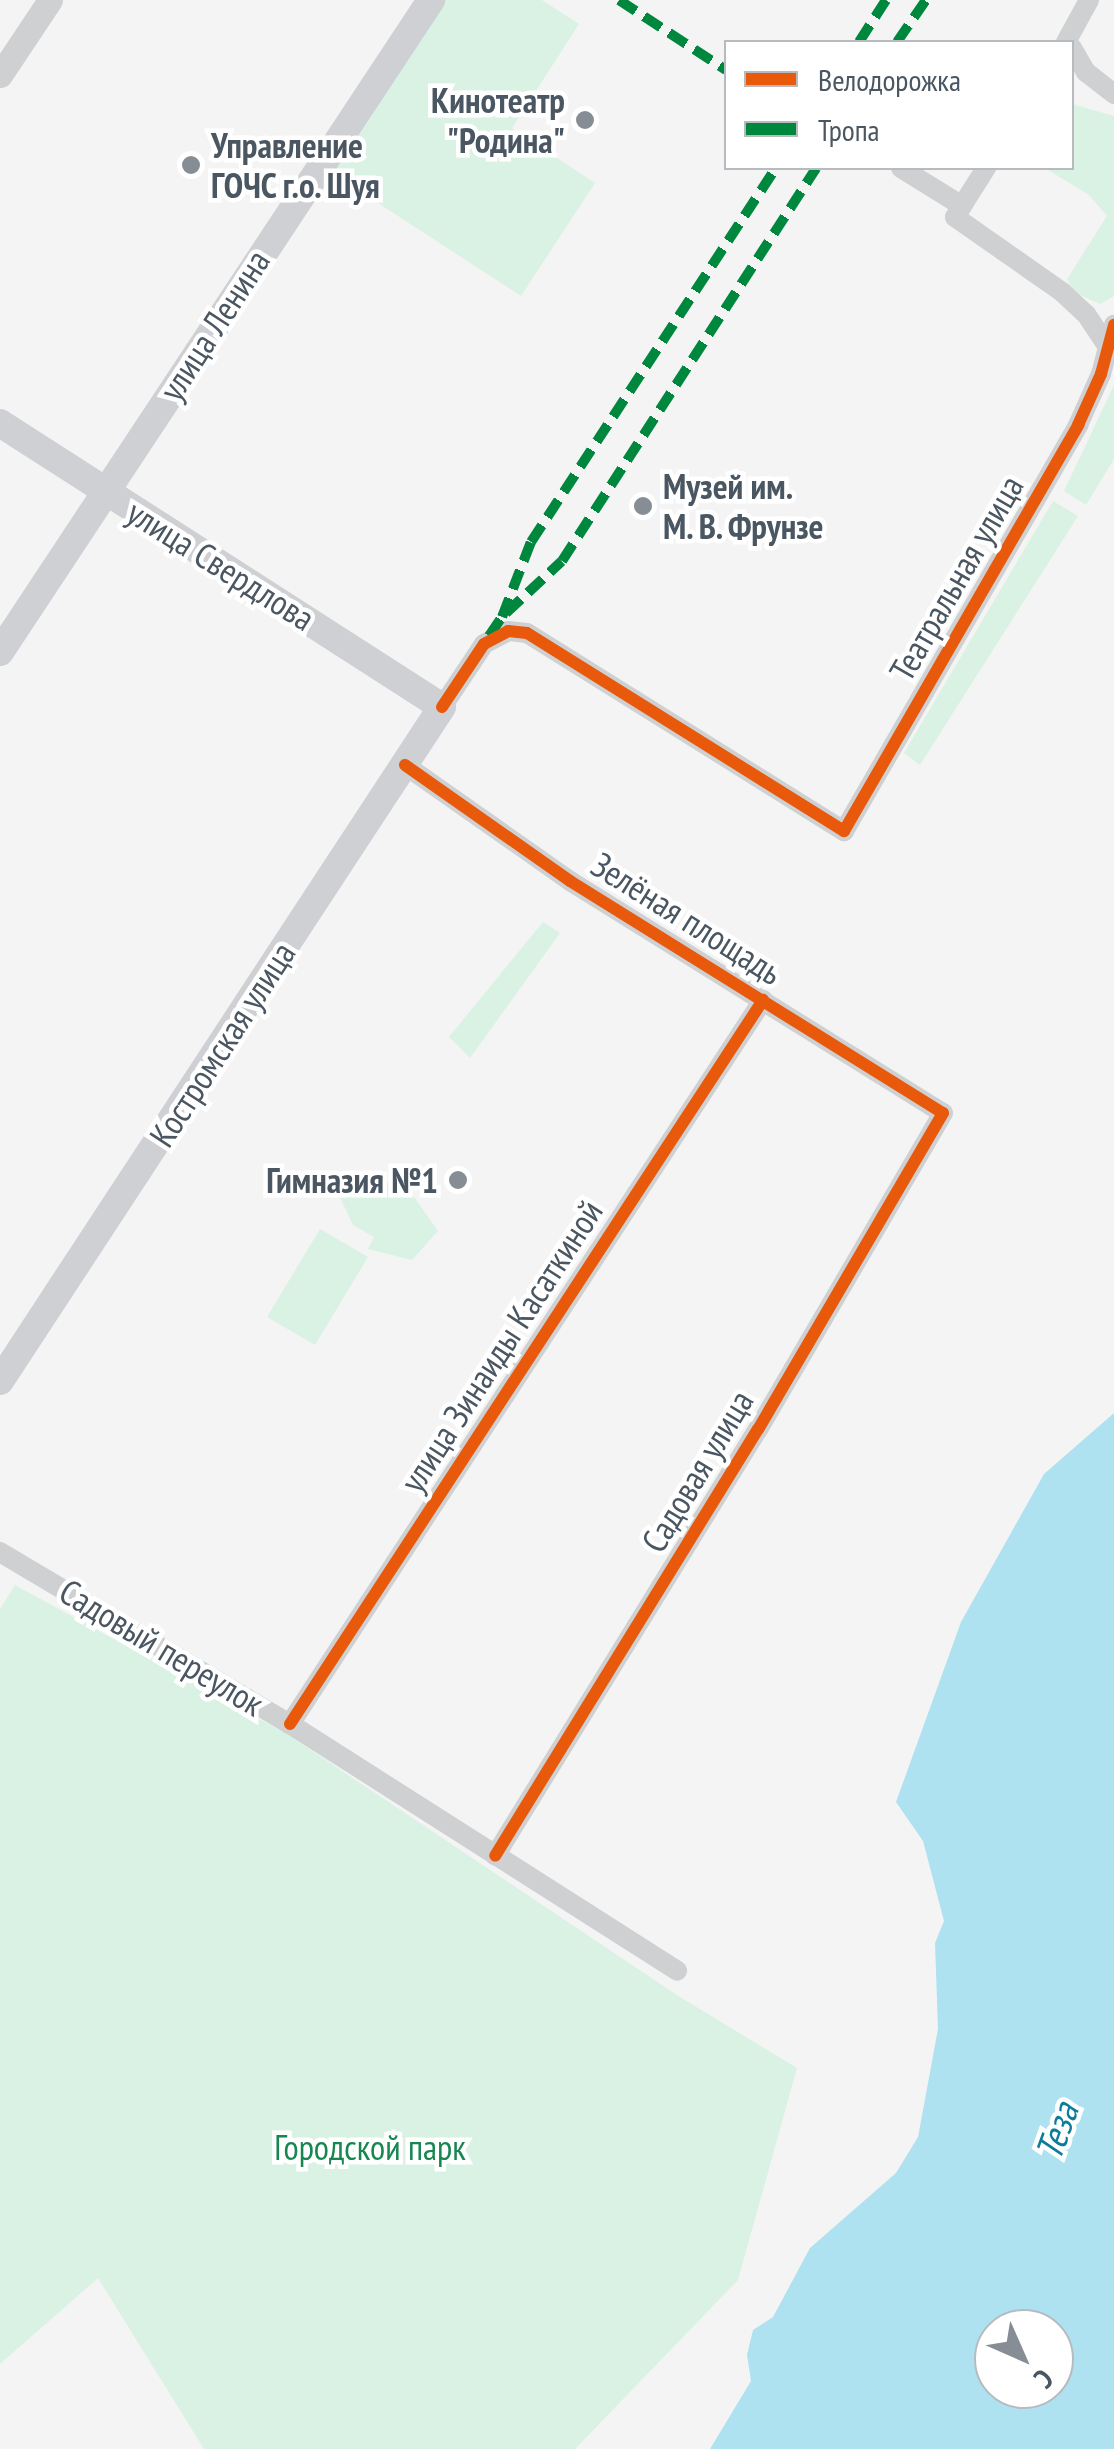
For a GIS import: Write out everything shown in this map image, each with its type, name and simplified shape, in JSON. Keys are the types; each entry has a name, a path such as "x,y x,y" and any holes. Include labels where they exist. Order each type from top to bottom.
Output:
{"main road":[{"name":"улица Ленина","path":"0,652 318,164 430,0"},
{"name":"улица Свердлова","path":"0,423 442,707"},
{"name":"Костромская улица","path":"0,1381 442,707"}],"street":[{"path":"0,74 50,0"},
{"path":"1070,40 1089,0"},
{"path":"1074,53 1086,72 1114,94"},
{"path":"904,170 1062,292 1086,314 1110,351"},
{"path":"958,212 985,170"},
{"name":"Театральная улица","path":"442,707 484,644 508,631 527,632 844,831 1078,425 1110,351 1114,326"},
{"name":"Зелёная площадь","path":"406,766 570,881 943,1113"},
{"name":"улица Зинаиды Касаткиной","path":"290,1724 763,1000"},
{"name":"Садовая улица","path":"495,1856 758,1430 943,1113"},
{"name":"Садовый переулок","path":"0,1552 290,1724 677,1970"}],"green space":[{"path":"431,0 542,0 579,24 512,128 595,183 521,296 318,164"},
{"path":"1074,105 1114,116 1114,296 1100,304 1074,292 1067,279 1107,216 1089,195 1048,170 1074,170"},
{"path":"1114,385 1114,459 1086,505 1064,491"},
{"path":"1053,501 1078,516 920,765 904,753"},
{"path":"543,922 560,933 470,1058 449,1037"},
{"path":"361,1170 375,1180 405,1184 438,1231 412,1260 368,1249 374,1237 353,1225 338,1193"},
{"path":"320,1229 368,1257 315,1345 267,1317"},
{"name":"Городской парк","path":"15,1585 287,1734 680,1997 797,2068 738,2280 575,2449 204,2449 98,2278 0,2364 0,1609"}],"water":[{"name":"Теза","path":"1114,1413 1114,2449 710,2449 751,2381 747,2355 753,2330 773,2317 810,2248 896,2173 918,2137 938,2029 935,1943 944,1921 923,1841 896,1802 961,1622 1044,1474"}],"marked path":[{"path":"619,0 724,69"},
{"path":"860,40 886,0"},
{"path":"898,40 926,0"},
{"path":"489,636 502,617 531,542 775,170"},
{"path":"506,613 562,561 815,170"}],"cycle path":[{"path":"442,707 484,644 508,631 527,633 844,831 1078,425 1101,374 1114,325"},
{"path":"405,765 570,881 943,1113 758,1429 495,1856"},
{"path":"290,1724 763,1000"}],"place":[{"name":"Кинотеатр \"Родина\"","path":"585,120"},
{"name":"Управление ГОЧС г.о. Шуя","path":"191,165"},
{"name":"Музей им. М. В. Фрунзе","path":"643,506"},
{"name":"Гимназия №1","path":"458,1180"}]}
